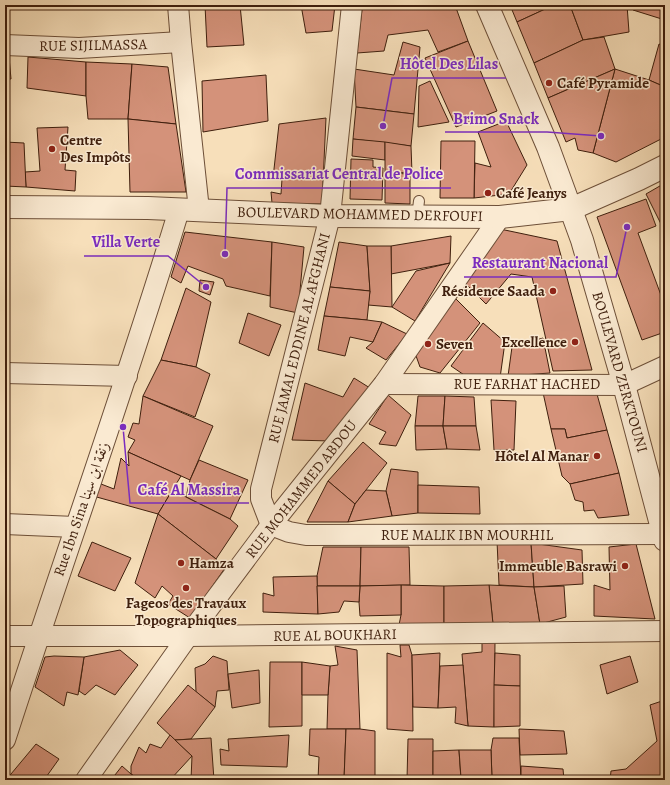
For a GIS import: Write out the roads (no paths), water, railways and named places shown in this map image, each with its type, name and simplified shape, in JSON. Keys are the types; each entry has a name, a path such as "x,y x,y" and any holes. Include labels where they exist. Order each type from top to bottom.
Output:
{"street":[{"path":"178,5 189,210"},
{"name":"RUE JAMAL EDDINE AL AFGHANI","path":"271,525 261,499 261,489 330,216 352,5"},
{"name":"BOULEVARD ZERKTOUNI","path":"487,5 548,147 582,240 624,385 665,537"},
{"name":"RUE SIJILMASSA","path":"5,45 79,48 181,42"},
{"name":"BOULEVARD MOHAMMED DERFOUFI","path":"5,207 189,210 330,216 418,209 500,217 571,209 665,166"},
{"name":"Rue Ibn Sina زنقة ابن سينا","path":"5,740 75,526 127,376 189,210"},
{"name":"RUE MOHAMMED ABDOU","path":"86,780 188,636 271,525 384,384 500,217"},
{"name":"RUE FARHAT HACHED","path":"384,384 624,385 665,366"},
{"path":"5,373 127,376"},
{"path":"5,524 75,526"},
{"name":"RUE MALIK IBN MOURHIL","path":"271,525 289,532 306,535 665,537"},
{"name":"RUE AL BOUKHARI","path":"5,636 188,636 665,631"}],"place":[{"name":"Café Pyramide","path":"549,83"},
{"name":"Hôtel Des Lilas","path":"383,126"},
{"name":"Brimo Snack","path":"601,136"},
{"name":"Centre Des Impôts","path":"52,149"},
{"name":"Café Jeanys","path":"488,193"},
{"name":"Restaurant Nacional","path":"627,227"},
{"name":"Commissariat Central de Police","path":"225,254"},
{"name":"Villa Verte","path":"206,287"},
{"name":"Résidence Saada","path":"553,291"},
{"name":"Excellence","path":"575,342"},
{"name":"Seven","path":"428,344"},
{"name":"Café Al Massira","path":"123,427"},
{"name":"Hôtel Al Manar","path":"597,456"},
{"name":"Hamza","path":"181,563"},
{"name":"Immeuble Basrawi","path":"625,566"},
{"name":"Fageos des Travaux Topographiques","path":"186,588"}]}
